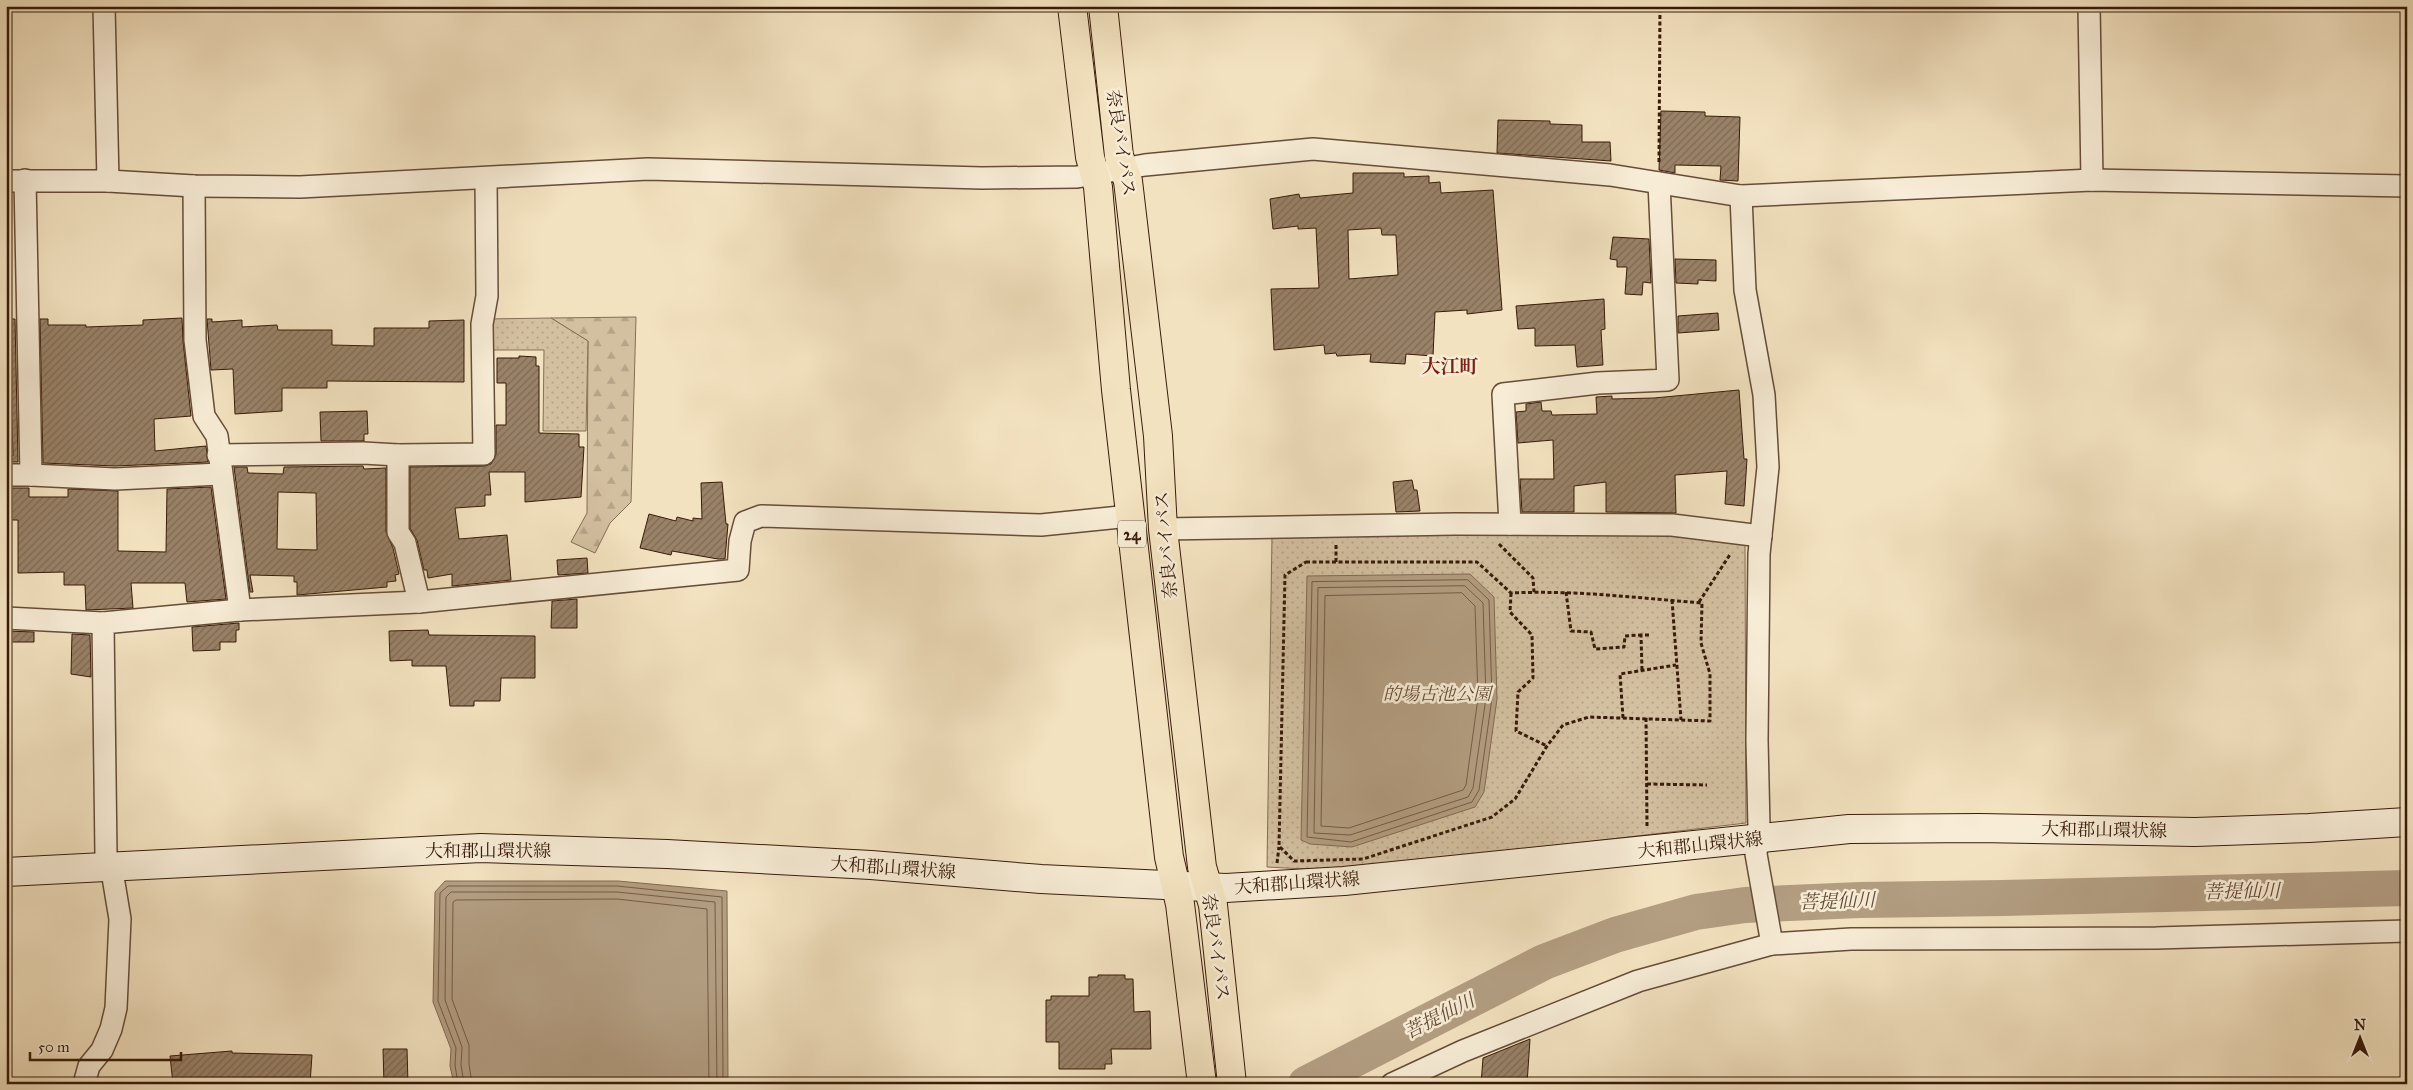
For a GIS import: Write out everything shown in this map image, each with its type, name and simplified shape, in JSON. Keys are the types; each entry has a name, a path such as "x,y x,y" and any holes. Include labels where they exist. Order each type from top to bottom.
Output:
{"highway":[{"name":"奈良バイパス","path":"1072,6 1093,174 1098,193 1116,390 1169,857 1176,886 1201,1072"},
{"name":"奈良バイパス","path":"1103,6 1119,156 1128,181 1158,436 1164,529 1202,867 1213,905 1232,1084"}],"main road":[{"name":"大和郡山環状線","path":"6,872 481,848 667,854 1226,888 1344,881 1756,847 1849,829 1979,828 2195,832 2407,822"}],"street":[{"path":"104,6 108,181"},
{"path":"2089,6 2092,180"},
{"path":"31,475 16,180 108,181 194,186 300,187 648,168 982,178 1077,177 1145,165 1313,149 1610,175 1741,196 2092,180 2407,186"},
{"path":"6,475 115,479 219,464 363,453 398,455 484,454 482,324 486,296 486,178"},
{"path":"1504,530 1503,394 1598,383 1668,380 1659,183"},
{"path":"194,186 195,340 204,416 217,436 219,464 240,610"},
{"path":"1741,196 1745,290 1764,395 1768,458 1761,536 1757,730 1759,827 1756,847 1771,939"},
{"path":"398,455 398,532 405,543 419,602"},
{"path":"6,618 103,623 240,610 419,602 738,570 740,541 745,522 761,516 1041,525 1130,516"},
{"path":"1164,529 1504,530 1672,525 1761,536"},
{"path":"84,1084 89,1066 102,1050 112,1029 116,1008 120,919 113,877 108,867 106,855 103,623"},
{"path":"1392,1084 1463,1051 1638,982 1771,939 2156,938 2407,931"}],"path":[{"path":"1659,183 1660,6"},
{"path":"1504,530 1498,543 1533,578 1534,592"},
{"path":"1698,603 1730,556 1731,549"},
{"path":"1277,867 1285,575 1306,562 1477,562 1511,593 1566,592 1702,603 1701,643 1710,674 1710,721 1588,717 1563,726 1547,746 1515,799 1492,817 1363,859 1294,861 1279,846"},
{"path":"1566,592 1571,631 1591,632 1595,649 1624,648 1625,636 1650,635"},
{"path":"1511,593 1510,612 1532,635 1533,678 1518,692 1516,730 1547,746"},
{"path":"1672,600 1681,720"},
{"path":"1641,635 1642,670"},
{"path":"1623,718 1620,674 1676,665"},
{"path":"1646,718 1648,826"},
{"path":"1647,784 1708,785"}],"green space":[{"path":"636,317 631,502 610,523 595,553 571,542 587,513 588,341 551,318"},
{"path":"551,318 588,341 586,431 543,431 544,350 485,350 486,319"},
{"name":"的場古池公園","path":"1675,532 1745,545 1746,823 1343,871 1267,867 1272,535"}],"water":[{"path":"1470,574 1494,597 1497,699 1484,792 1475,807 1352,847 1310,844 1301,840 1307,576"},
{"path":"445,881 618,881 727,891 728,1084 454,1084 450,1066 451,1049 433,1002 435,892"}],"building":[{"path":"1661,111 1705,112 1705,116 1740,117 1738,181 1720,180 1721,166 1675,165 1675,173 1659,170"},
{"path":"1498,120 1550,121 1550,124 1582,125 1582,142 1610,142 1611,161 1497,153"},
{"path":"1353,173 1404,173 1404,177 1429,176 1429,183 1440,182 1441,193 1493,190 1502,310 1467,314 1467,310 1435,312 1433,356 1406,354 1405,364 1370,362 1371,354 1337,356 1336,353 1325,354 1324,345 1274,350 1271,289 1319,288 1316,228 1298,229 1298,226 1273,229 1270,199 1299,194 1300,198 1353,193","holes":["1381,228 1382,235 1396,235 1398,275 1349,279 1348,230"]},
{"path":"1613,237 1649,239 1651,283 1643,282 1642,295 1625,294 1627,267 1617,267 1617,260 1610,259"},
{"path":"1675,259 1716,260 1716,281 1698,280 1698,284 1676,283"},
{"path":"1604,299 1605,329 1601,330 1603,365 1577,367 1575,345 1535,346 1535,328 1518,329 1516,306"},
{"path":"1718,313 1719,330 1678,333 1678,316"},
{"path":"182,318 191,416 154,419 155,451 206,446 208,462 115,466 43,463 40,319 48,319 48,325 86,325 86,327 143,325 143,320"},
{"path":"6,319 15,319 18,462 6,462 6,456 13,456 12,419 6,419"},
{"path":"207,319 212,319 212,322 242,320 242,327 277,325 278,330 332,330 332,345 374,346 374,328 429,328 429,321 464,320 464,382 327,381 327,388 282,388 282,411 235,414 233,369 211,370"},
{"path":"519,356 536,357 536,366 539,366 539,433 579,434 579,447 584,447 581,497 525,502 525,472 489,472 491,495 485,495 485,506 455,508 459,539 507,535 511,580 452,586 452,574 428,578 427,570 424,570 417,540 410,528 410,467 484,466 491,464 496,454 496,425 506,425 506,383 497,383 497,358 519,358"},
{"path":"1739,390 1744,459 1747,459 1744,506 1725,504 1727,471 1675,475 1676,513 1606,512 1606,482 1574,486 1574,512 1522,512 1520,479 1554,479 1553,440 1518,443 1516,412 1526,411 1526,404 1541,402 1542,411 1551,411 1552,415 1597,414 1596,397 1612,396 1612,399 1654,398"},
{"path":"367,411 368,434 364,434 364,441 321,441 320,412"},
{"path":"363,466 364,469 386,468 386,532 393,548 399,574 395,575 396,581 387,582 387,587 297,595 297,582 294,582 294,576 250,575 253,592 250,592 234,467 247,467 248,473 283,474 284,467","holes":["278,492 316,493 317,550 277,549"]},
{"path":"1412,480 1414,490 1417,490 1420,511 1396,512 1393,482"},
{"path":"722,482 726,524 728,524 725,559 672,551 671,555 640,548 649,514 676,521 677,517 693,521 693,518 702,519 701,483"},
{"path":"211,487 226,599 187,602 185,583 131,583 133,608 86,610 85,585 64,585 64,572 18,573 18,520 6,520 6,488 29,488 29,497 68,497 68,489 118,491 118,551 166,552 167,489"},
{"path":"587,558 588,573 558,575 557,560"},
{"path":"577,599 577,628 551,628 552,601"},
{"path":"239,623 239,630 236,630 236,642 220,642 220,650 193,651 192,627"},
{"path":"428,630 429,635 535,636 535,678 501,678 500,701 474,701 474,706 450,706 446,666 412,666 412,660 390,661 389,631"},
{"path":"6,631 34,632 34,642 6,642"},
{"path":"72,634 90,635 91,677 71,674"},
{"path":"1098,975 1125,975 1125,979 1133,979 1134,1012 1150,1011 1151,1049 1111,1049 1112,1064 1105,1064 1105,1069 1059,1069 1059,1042 1046,1042 1046,1000 1051,1000 1051,996 1089,996 1089,977 1098,977"},
{"path":"1530,1039 1527,1084 1481,1084 1483,1058"},
{"path":"383,1049 407,1049 408,1084 384,1084"},
{"path":"232,1051 232,1053 312,1055 310,1084 223,1084 223,1081 173,1084 170,1056"}],"waterway":[{"name":"菩提仙川","path":"1306,1084 1544,962 1615,935 1696,912 1745,905 1860,900 2407,888"}],"district":[{"name":"大江町","path":"1450,366"}]}
